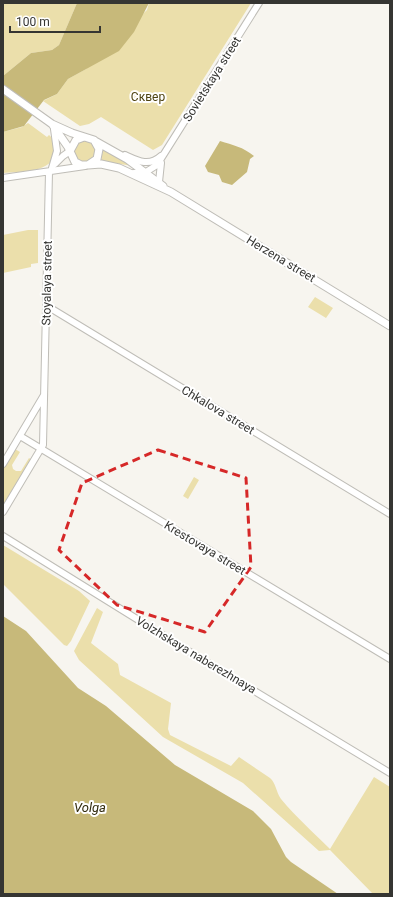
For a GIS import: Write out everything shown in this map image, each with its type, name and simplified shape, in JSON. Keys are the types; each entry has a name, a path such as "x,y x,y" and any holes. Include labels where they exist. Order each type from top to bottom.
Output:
{"main road":[{"path":"3,89 52,124 70,151 75,162 86,165 94,162 99,153 96,143 88,138 76,140 70,151"},
{"name":"Herzena street","path":"52,124 88,138 146,172 171,192"},
{"name":"Herzena street","path":"86,165 110,165 134,173 171,192 390,326"}],"street":[{"name":"Sovietskaya street","path":"146,172 155,167 260,3"},
{"name":"Stoyalaya street","path":"3,512 42,449 51,170 58,146 52,124"},
{"path":"88,138 141,162 153,162 163,154"},
{"path":"51,170 63,156 70,151"},
{"name":"Sovietskaya street","path":"159,182 158,172 163,154"},
{"path":"3,178 86,165"},
{"path":"134,173 146,172"},
{"name":"Chkalova street","path":"47,306 390,514"},
{"name":"Stoyalaya street","path":"3,464 44,394"},
{"name":"Krestovaya street","path":"20,436 390,659"},
{"name":"Volzhskaya naberezhnaya","path":"3,536 390,773"}],"highlighted area":[{"path":"158,450 246,478 251,567 205,632 117,605 59,550 82,483"}],"green space":[{"path":"3,3 77,3 59,45 52,50 31,53 3,76"},
{"name":"Сквер","path":"149,3 251,3 162,145 153,150 101,117 89,124 80,126 43,101 57,94 68,79 86,69 147,10"},
{"path":"28,123 47,137 49,135 52,138 55,147 54,157 50,163 35,170 3,173 3,132 22,127"},
{"path":"85,140 89,141 95,147 95,155 89,161 85,162 81,161 75,155 74,151 75,147 81,141"},
{"path":"103,149 133,166 101,161"},
{"path":"28,230 38,230 38,263 31,264 31,267 3,273 3,235"},
{"path":"315,297 333,308 326,318 308,307"},
{"path":"15,449 20,452 12,465 13,469 16,471 21,471 29,458 32,460 3,506 3,468"},
{"path":"194,477 199,480 188,499 183,496"},
{"path":"3,545 79,591 90,601 71,641 67,646 64,645 3,584"},
{"path":"97,608 103,612 91,643 118,664 120,675 171,703 168,729 170,735 231,766 239,757 270,778 274,782 281,799 330,849 374,777 390,787 390,894 373,894 330,850 319,851 243,783 163,737 79,660 74,651"}],"water":[{"path":"77,3 149,3 134,32 119,51 68,79 57,94 44,100 24,126 3,132 3,76 31,53 52,50 59,45"},
{"path":"220,141 242,148 254,156 250,159 247,172 232,185 222,182 219,175 208,172 205,166"},
{"name":"Volga","path":"3,616 26,631 78,688 106,706 175,765 253,811 271,829 286,857 291,862 338,894 3,894"}]}
